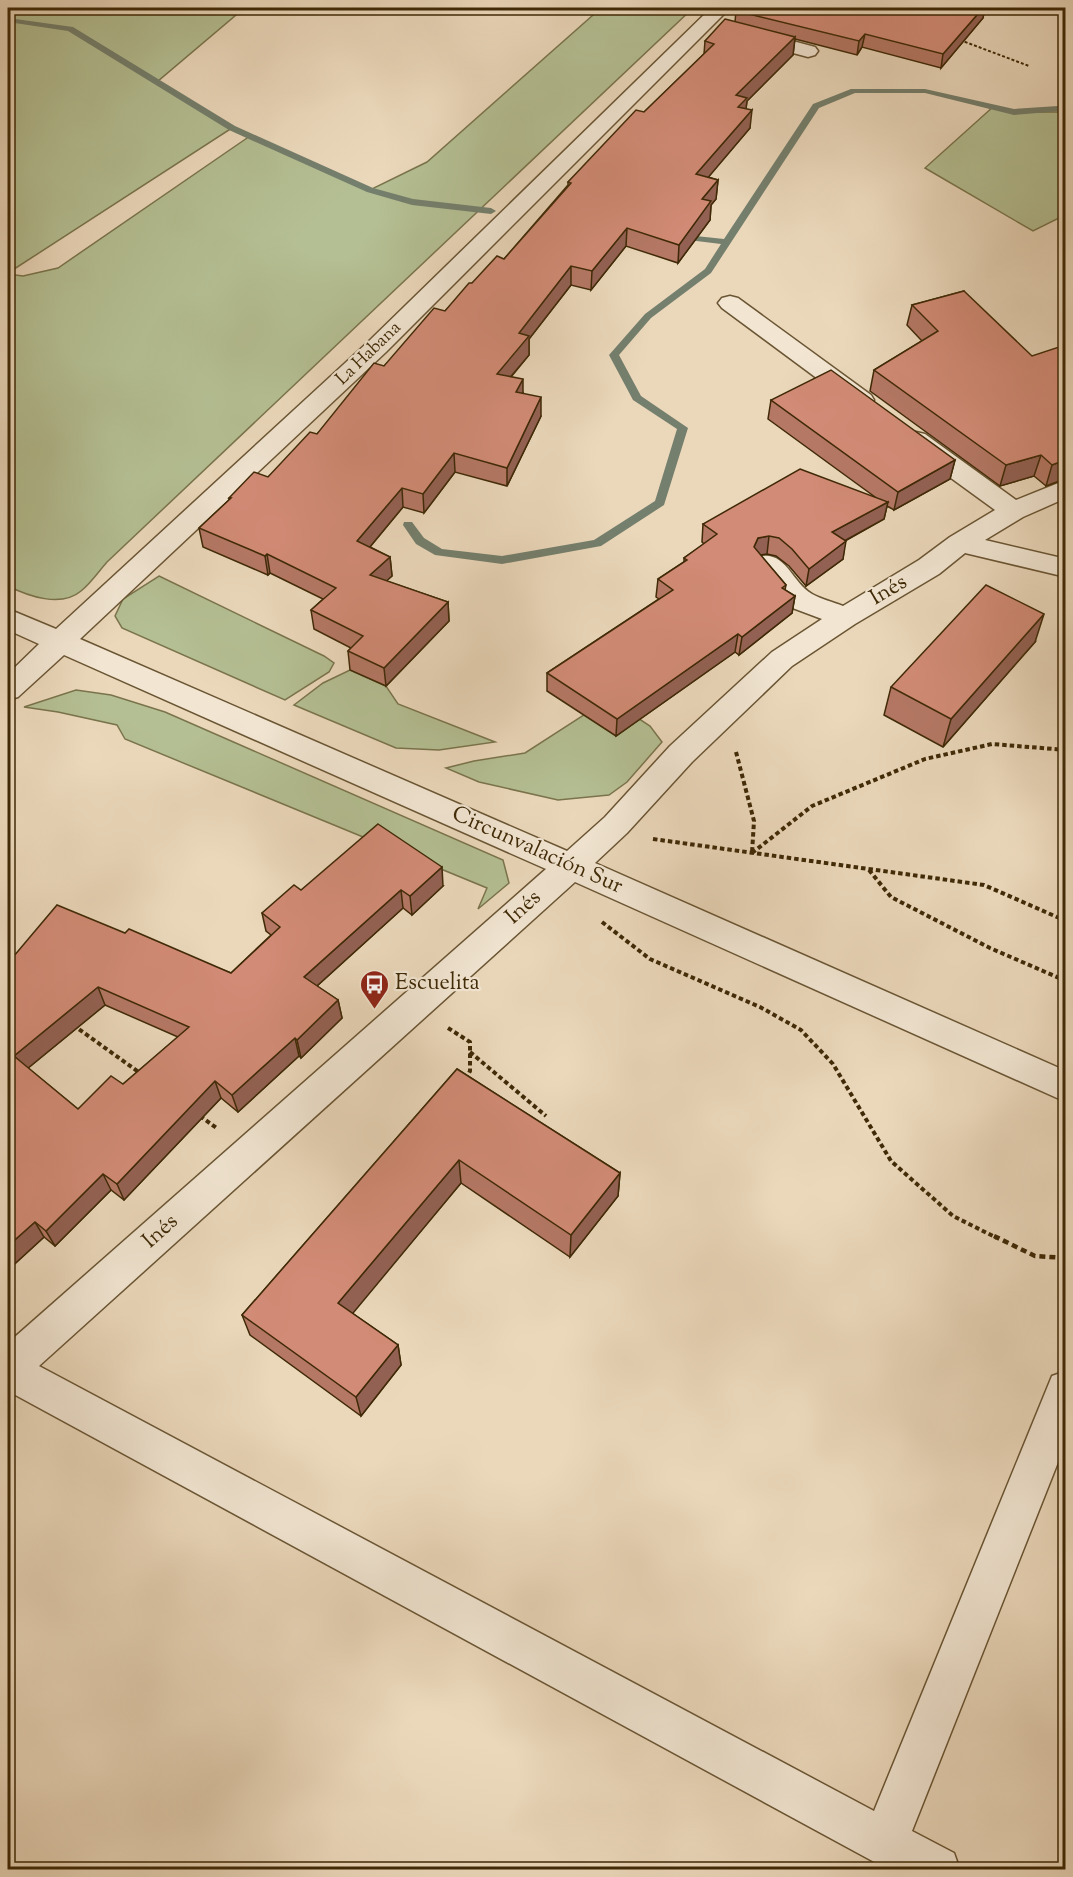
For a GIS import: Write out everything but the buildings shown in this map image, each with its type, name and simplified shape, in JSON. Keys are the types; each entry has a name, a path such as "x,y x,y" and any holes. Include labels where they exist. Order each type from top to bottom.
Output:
{"street":[{"path":"723,24 808,51"},
{"name":"La Habana","path":"8,690 723,24"},
{"path":"730,303 1014,511"},
{"name":"Inés","path":"8,1369 616,825 681,754 782,659 845,617 929,567 960,543 1014,511 1065,488"},
{"path":"960,543 1065,568"},
{"path":"767,563 800,600 845,617"},
{"name":"Circunvalación Sur","path":"8,619 571,866 1065,1087"},
{"path":"8,1369 937,1869"},
{"path":"885,1841 1065,1390"}],"path":[{"path":"952,37 1029,66"},
{"path":"725,713 754,821 752,854"},
{"path":"752,854 812,806 925,759 992,744 1065,750"},
{"path":"616,825 654,840 984,885 1065,921"},
{"path":"571,866 600,921 650,958 760,1007 801,1030 833,1064 891,1161 953,1216 1035,1256 1065,1258"},
{"path":"869,870 891,897 990,948 1065,981"},
{"path":"415,1006 470,1042 470,1071 462,1086"},
{"path":"67,1021 145,1076"},
{"path":"470,1052 546,1116"},
{"path":"193,1111 251,1152"}],"green space":[{"path":"8,8 233,8 236,15 157,82 232,128 8,273"},
{"path":"601,8 693,8 107,562 81,591 64,599 54,600 44,599 8,586 8,274 23,276 58,268 250,136 370,190 427,162"},
{"path":"994,106 1014,112 1065,112 1065,215 1033,231 925,168"},
{"path":"159,576 324,656 334,663 329,672 285,700 122,628 115,616 123,599"},
{"path":"350,670 386,686 398,704 495,742 439,750 396,748 294,705 323,683"},
{"path":"76,690 111,695 165,712 503,860 509,883 478,909 487,888 125,739 117,725 24,707"},
{"path":"606,697 650,726 662,742 627,782 609,795 558,800 479,782 446,768 525,753 584,715"}],"waterway":[{"path":"8,20 70,29 232,128 370,190 412,202 491,211"},
{"path":"727,242 816,106 854,91 925,91 1014,112 1061,108 1066,96"},
{"path":"680,236 727,242"},
{"path":"408,525 420,541 439,552 502,560 597,543 660,503 683,428 637,398 614,355 648,316 708,271 727,242"}],"place":[{"name":"Escuelita","path":"374,1010"}]}
